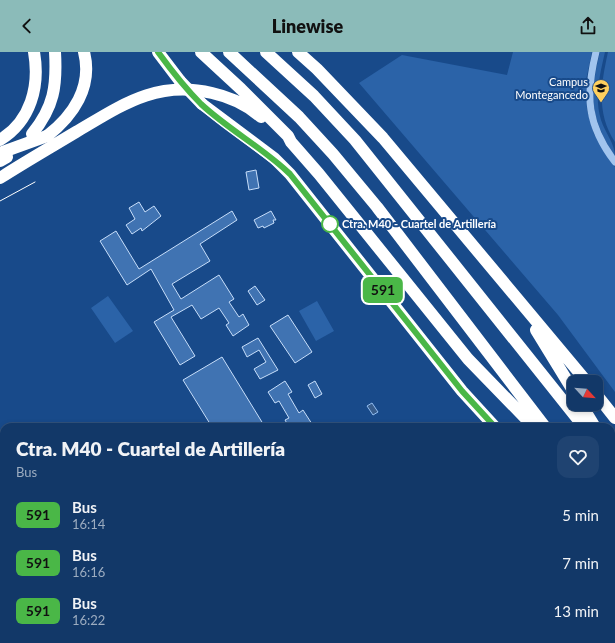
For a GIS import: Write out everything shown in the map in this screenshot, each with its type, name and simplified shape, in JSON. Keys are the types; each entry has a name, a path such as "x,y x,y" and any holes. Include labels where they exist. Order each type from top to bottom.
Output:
{"highway":[{"path":"0,140 18,124 30,105 37,79 34,52"},
{"path":"32,134 49,109 54,94 56,76 55,52"},
{"path":"2,157 47,136 60,126 78,102 83,90 85,76 84,52"},
{"path":"158,52 180,81 202,104 274,158 290,174 462,391 491,423"},
{"path":"200,52 241,89 288,136 291,142 319,174 468,359 530,423"},
{"path":"229,52 299,117 333,154 377,207 543,423"},
{"path":"266,52 314,96 355,140 581,423"},
{"path":"298,52 317,69 383,138 519,303 581,375"},
{"path":"0,178 116,109 150,93 172,88 194,88 221,95 242,104 258,115 284,140 291,142"},
{"path":"519,303 567,381"},
{"path":"603,403 615,418"},
{"path":"585,411 593,423"}],"street":[{"path":"596,52 589,89 590,112 598,136 615,162"}],"shaded area":[{"path":"513,52 592,52 586,80 587,110 594,134 615,167 615,392 558,315 359,83 402,55 507,75"},
{"path":"600,52 605,52 598,86 599,111 603,125 612,143 615,157 596,118 594,106 594,82"},
{"path":"608,52 615,52 615,142 605,120 602,98 603,75"},
{"path":"108,296 133,331 115,343 91,308"},
{"path":"317,301 334,331 316,341 299,311"},
{"path":"372,403 378,412 373,415 367,406"}],"building":[{"path":"256,170 259,188 249,190 246,172"},
{"path":"139,202 145,212 154,206 161,216 142,231 141,228 132,234 126,225 135,219 129,208"},
{"path":"232,211 237,220 200,244 210,261 172,284 181,299 219,275 234,299 229,302 239,317 243,314 249,325 233,336 226,325 229,323 219,308 201,319 192,305 171,317 195,356 180,365 154,322 174,310 151,269 127,285 100,241 116,231 139,269"},
{"path":"271,211 276,220 273,220 274,223 264,228 263,226 258,228 254,220"},
{"path":"255,286 265,300 257,305 248,291"},
{"path":"288,315 312,352 295,363 270,326"},
{"path":"258,338 278,370 260,379 254,369 266,362 259,350 247,357 242,347"},
{"path":"222,357 263,423 210,423 183,380"},
{"path":"285,381 292,392 288,394 299,413 303,410 311,423 287,423 285,420 289,418 279,401 275,403 268,392"},
{"path":"315,381 322,394 315,398 308,385"}],"tram line":[{"path":"0,201 35,182"}],"bus line":[{"name":"591","path":"158,52 180,81 202,104 221,120 274,158 290,174 462,391 490,423"}],"place":[{"name":"Campus Montegancedo","path":"601,103"},
{"name":"Ctra. M40 - Cuartel de Artillería","path":"330,224"}]}
